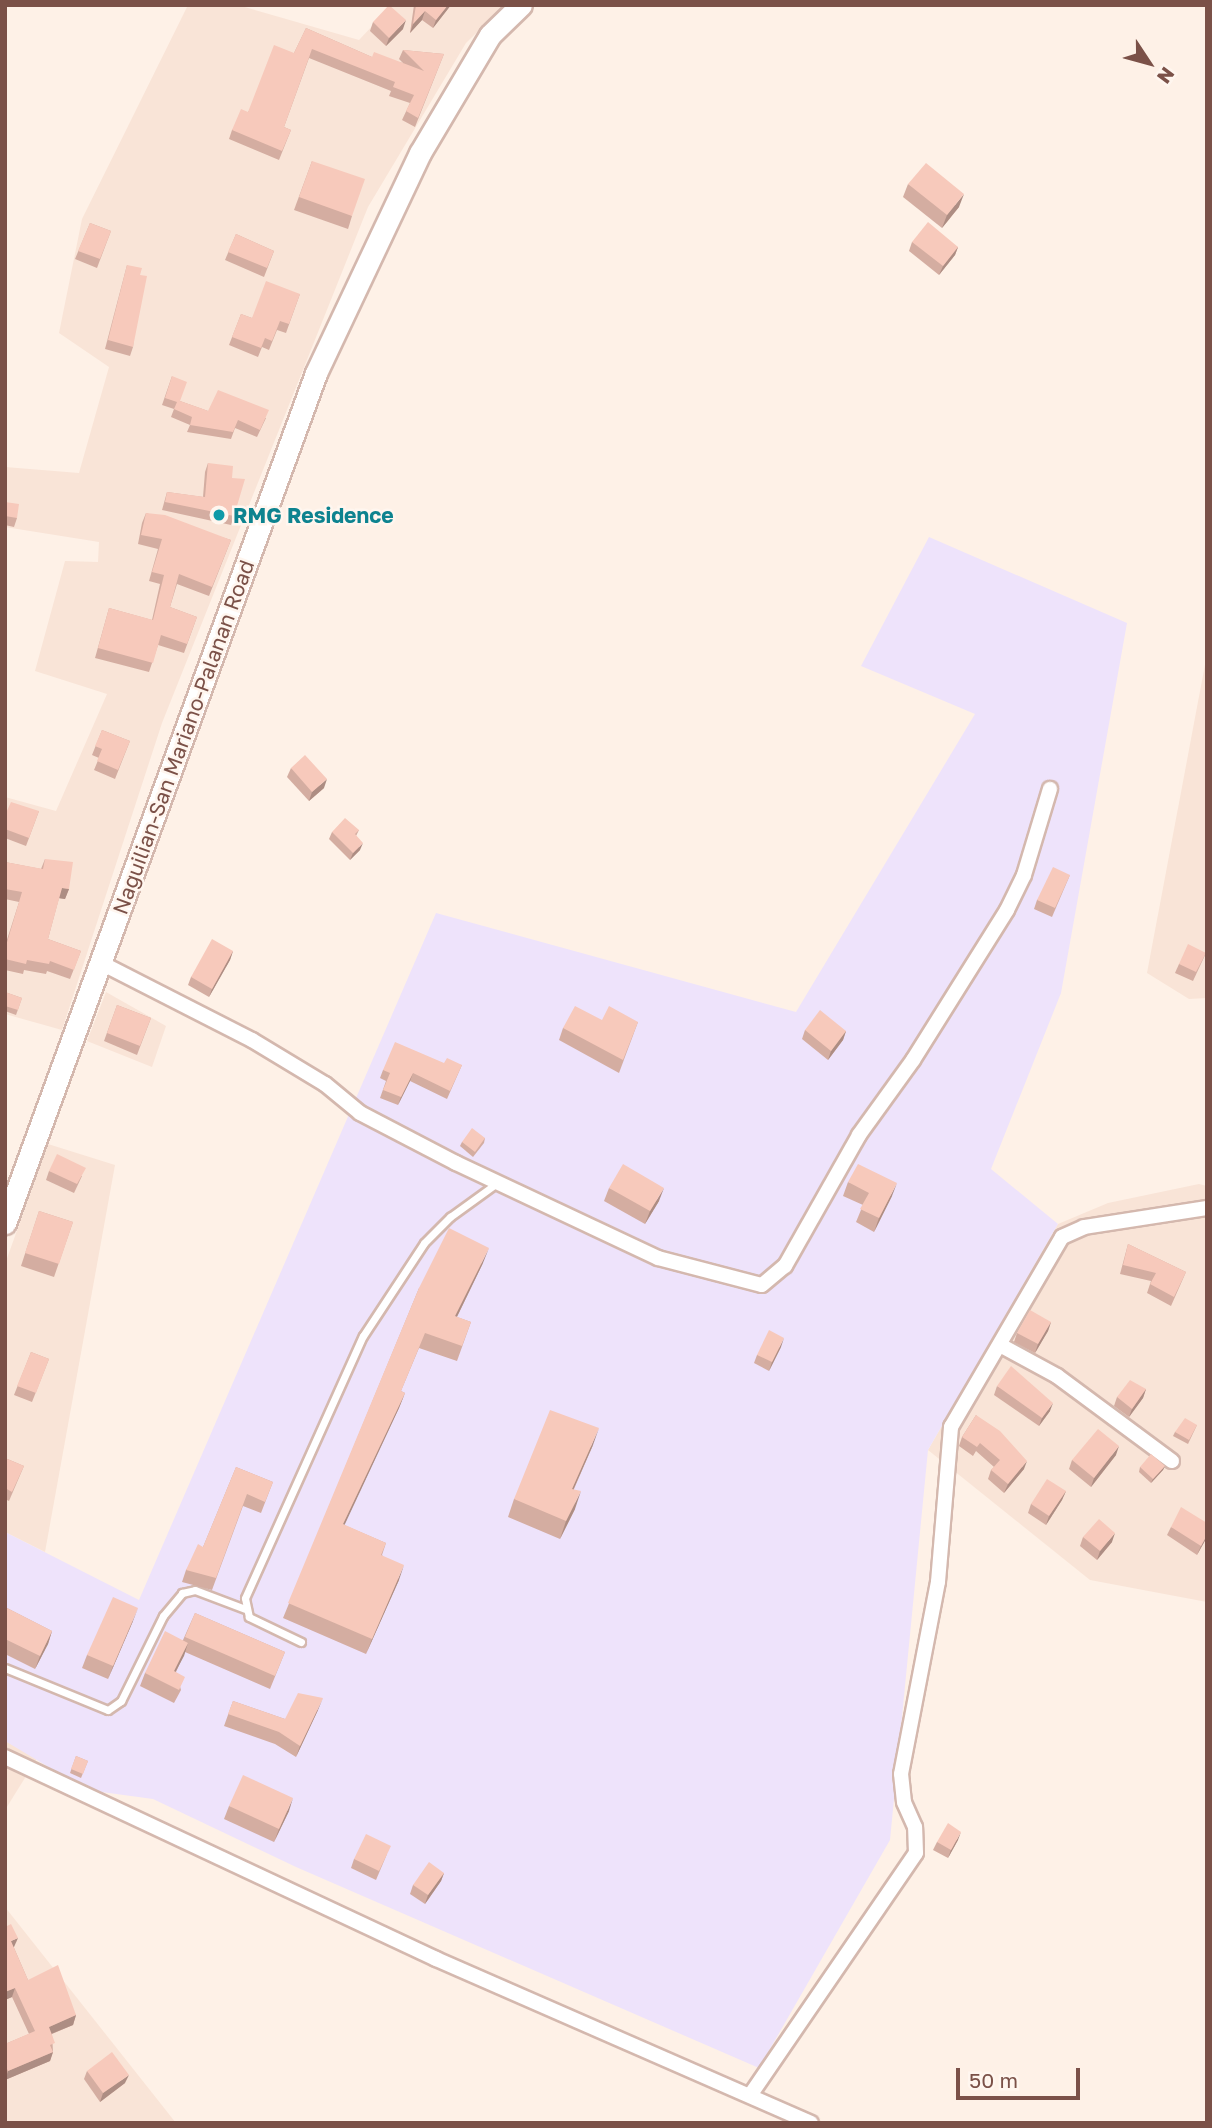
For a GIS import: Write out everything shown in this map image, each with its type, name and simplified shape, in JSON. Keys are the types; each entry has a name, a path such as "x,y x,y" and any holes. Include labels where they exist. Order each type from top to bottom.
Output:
{"main road":[{"name":"Naguilian-San Mariano-Palanan Road","path":"5,1223 316,373 419,153 490,35 522,5"}],"street":[{"path":"100,963 252,1040 325,1084 360,1113 498,1183 658,1258 751,1285 771,1282 785,1266 859,1135 912,1060 1007,910 1024,875 1050,789"},
{"path":"751,2094 916,1853 915,1827 904,1802 901,1774 944,1541 946,1443 951,1427 1062,1237 1084,1227 1207,1209"},
{"path":"1000,1345 1057,1376 1172,1461"},
{"path":"5,1757 436,1959 751,2094 811,2123"}],"lane":[{"path":"301,1642 249,1617 245,1609 245,1598 363,1336 424,1243 450,1217 498,1183"},
{"path":"5,1668 108,1710 121,1701 163,1616 182,1593 195,1590 245,1609"}],"shaded area":[{"path":"188,5 238,5 359,40 392,5 505,5 466,43 368,207 162,723 62,1030 5,1014 5,797 56,811 107,694 35,671 65,561 98,562 99,542 5,527 5,467 79,473 109,367 59,333 82,219"},
{"path":"929,537 1127,623 1061,993 991,1169 1058,1224 928,1450 890,1840 759,2068 296,1867 153,1799 87,1790 5,1741 5,1532 139,1600 436,913 796,1012 975,714 861,666"},
{"path":"1207,654 1207,998 1189,999 1147,973"},
{"path":"106,992 166,1026 152,1067 87,1041"},
{"path":"48,1144 115,1165 45,1552 5,1532 5,1264"},
{"path":"1199,1184 1207,1186 1207,1602 1090,1580 928,1450 1058,1224 1108,1203"},
{"path":"5,1741 38,1757 5,1810"},
{"path":"5,1907 176,2123 5,2123"}],"building":[{"path":"389,5 406,20 389,38 373,22"},
{"path":"416,5 448,5 436,20 425,11 413,24"},
{"path":"306,28 372,57 374,52 424,71 403,50 444,54 418,118 406,111 414,95 393,87 395,82 312,49 284,127 291,130 282,151 232,130 241,109 248,112 274,45 294,53"},
{"path":"312,161 365,179 352,216 299,197"},
{"path":"926,163 964,194 947,215 908,184"},
{"path":"928,222 958,247 943,266 912,242"},
{"path":"90,223 111,231 100,259 78,251"},
{"path":"236,234 274,251 267,268 228,252"},
{"path":"127,265 142,268 140,275 147,276 133,347 108,340"},
{"path":"266,281 300,294 289,324 280,321 272,341 265,338 261,348 232,337 241,314 252,318"},
{"path":"172,376 187,382 180,401 208,411 218,390 269,410 260,430 238,420 233,432 190,425 192,417 174,409 177,402 165,398"},
{"path":"208,463 233,466 232,478 245,479 234,516 165,502 167,492 205,497"},
{"path":"5,502 19,504 17,518 5,516"},
{"path":"146,513 165,515 231,540 212,587 179,574 170,607 197,617 187,644 161,635 153,663 98,648 109,608 153,620 164,575 152,572 162,539 141,535"},
{"path":"102,730 130,741 118,770 97,761 102,749 95,746"},
{"path":"305,755 327,779 312,792 291,768"},
{"path":"11,802 39,811 29,838 5,829 5,815"},
{"path":"345,818 359,830 355,834 363,843 353,853 332,832"},
{"path":"45,859 73,862 69,889 62,888 48,939 81,951 74,970 50,961 49,964 27,960 26,964 5,959 5,949 22,892 5,889 5,862 43,869"},
{"path":"1053,867 1070,875 1055,908 1037,900"},
{"path":"212,939 233,951 212,989 191,977"},
{"path":"1188,944 1206,953 1196,972 1179,964"},
{"path":"5,992 22,998 18,1010 5,1006"},
{"path":"117,1005 151,1018 140,1046 107,1033"},
{"path":"575,1006 602,1020 609,1006 638,1022 623,1060 563,1028"},
{"path":"820,1010 846,1031 831,1051 805,1030"},
{"path":"395,1042 444,1063 447,1058 462,1065 450,1091 413,1073 401,1097 383,1090 390,1073 383,1070"},
{"path":"472,1128 485,1138 475,1152 462,1142"},
{"path":"57,1154 86,1168 77,1184 49,1171"},
{"path":"623,1164 664,1188 650,1211 609,1188"},
{"path":"858,1164 897,1183 879,1218 860,1209 869,1193 848,1182"},
{"path":"39,1211 73,1222 59,1264 25,1253"},
{"path":"449,1228 489,1248 455,1316 471,1322 462,1346 425,1333 401,1391 405,1393 343,1524 386,1543 381,1555 404,1565 372,1639 288,1603 419,1288"},
{"path":"1128,1244 1186,1272 1174,1297 1150,1284 1156,1273 1123,1265"},
{"path":"1030,1310 1051,1322 1038,1344 1017,1333"},
{"path":"769,1330 784,1338 772,1362 757,1355"},
{"path":"31,1352 49,1359 36,1393 17,1386"},
{"path":"1011,1366 1053,1403 1042,1418 997,1386"},
{"path":"1130,1380 1146,1389 1132,1409 1117,1397"},
{"path":"550,1410 599,1428 572,1489 581,1491 566,1521 514,1499"},
{"path":"976,1415 1000,1431 1027,1461 1008,1484 991,1470 1000,1460 980,1443 977,1447 962,1437"},
{"path":"1185,1418 1197,1425 1189,1440 1175,1432"},
{"path":"1098,1429 1119,1446 1094,1478 1072,1460"},
{"path":"1151,1454 1165,1466 1153,1479 1140,1467"},
{"path":"5,1458 24,1466 12,1492 5,1488"},
{"path":"236,1467 273,1482 265,1502 247,1494 216,1578 186,1570 198,1544 203,1547"},
{"path":"1047,1479 1066,1491 1049,1516 1031,1504"},
{"path":"1181,1507 1207,1523 1207,1535 1201,1546 1171,1527"},
{"path":"1099,1519 1115,1533 1100,1551 1083,1537"},
{"path":"113,1597 138,1608 113,1666 87,1655"},
{"path":"5,1607 52,1631 40,1656 5,1639"},
{"path":"195,1613 285,1652 275,1676 185,1637"},
{"path":"165,1631 188,1643 174,1671 185,1677 179,1690 145,1673"},
{"path":"298,1693 323,1698 300,1746 279,1732 228,1714 233,1701 285,1719"},
{"path":"76,1756 88,1761 83,1774 71,1769"},
{"path":"243,1775 293,1798 279,1829 229,1806"},
{"path":"948,1823 961,1832 951,1850 937,1842"},
{"path":"366,1834 391,1846 379,1871 354,1859"},
{"path":"429,1862 444,1873 428,1895 413,1885"},
{"path":"11,1924 18,1938 11,1941 28,1980 58,1965 76,2015 49,2027 55,2043 50,2045 53,2052 8,2071 5,2065 5,2044 35,2031 15,1988 5,1992 5,1927"},
{"path":"112,2052 129,2075 103,2093 87,2071"}],"place":[{"name":"RMG Residence","path":"219,515"}]}
